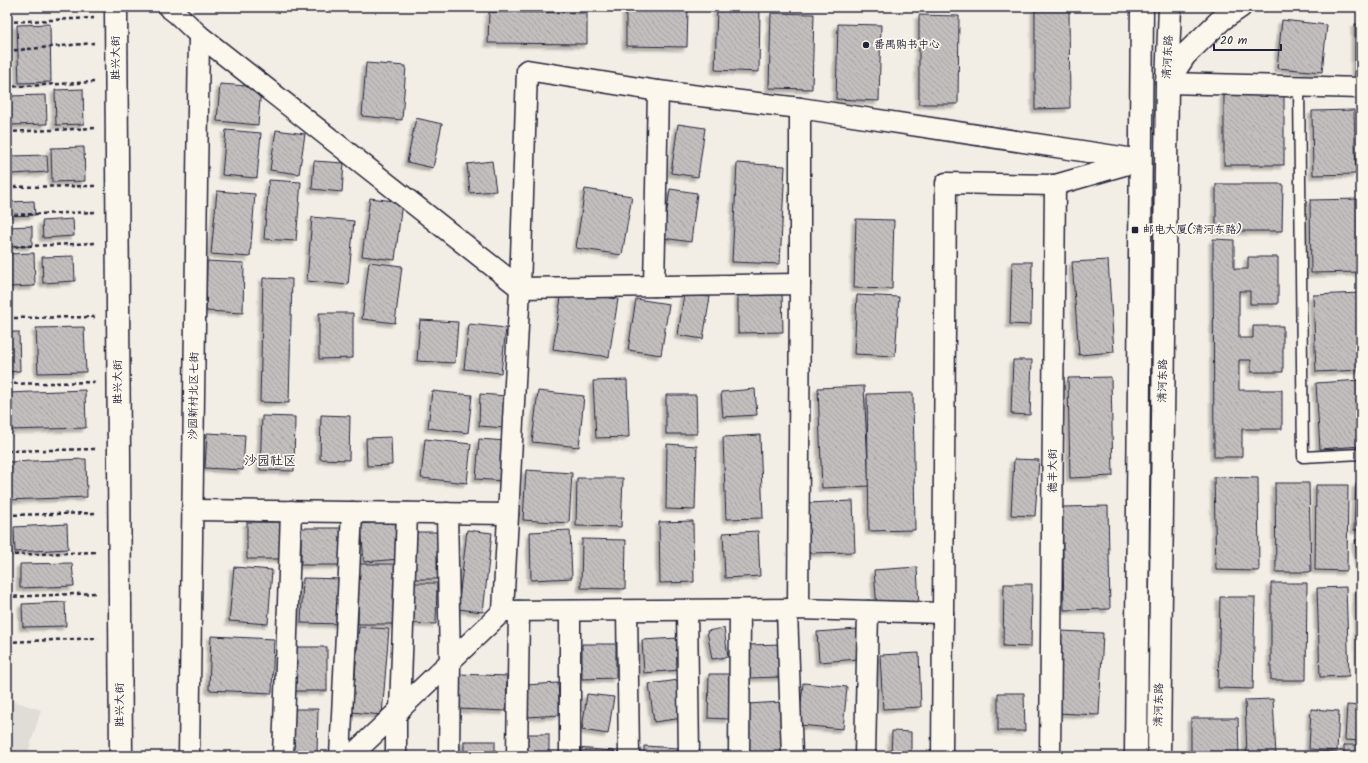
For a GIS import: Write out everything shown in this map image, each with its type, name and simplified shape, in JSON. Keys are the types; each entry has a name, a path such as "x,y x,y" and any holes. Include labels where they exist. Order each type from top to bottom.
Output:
{"main road":[{"name":"清河东路","path":"1136,756 1142,7"},
{"name":"清河东路","path":"1159,756 1166,83 1170,7"},
{"path":"1166,83 1185,55 1221,20 1240,7"},
{"name":"胜兴大街","path":"116,12 121,756"}],"street":[{"path":"168,7 199,35 520,288 800,284"},
{"name":"沙园新村北区七街","path":"190,756 199,35"},
{"path":"517,756 508,514 520,288 527,70 658,90 800,108 1141,160"},
{"path":"1166,83 1361,88"},
{"path":"654,286 658,90"},
{"path":"792,756 792,609 800,284 800,108"},
{"path":"942,756 946,183 1055,185 1141,160"},
{"name":"德丰大街","path":"1050,756 1055,185"},
{"path":"192,510 508,514"},
{"path":"283,756 291,512"},
{"path":"351,755 352,512"},
{"path":"396,756 407,513"},
{"path":"447,513 450,756"},
{"path":"351,755 450,662 511,611 792,609 943,613"},
{"path":"687,610 689,756"},
{"path":"739,756 740,610"},
{"path":"570,611 570,756"},
{"path":"627,611 629,756"},
{"path":"865,756 868,611"}],"lane":[{"path":"1299,87 1303,457 1361,454"}],"path":[{"path":"7,22 116,12"},
{"path":"7,51 116,42"},
{"path":"7,87 116,81"},
{"path":"7,132 117,128"},
{"path":"7,187 117,186"},
{"path":"7,215 117,212"},
{"path":"7,247 118,242"},
{"path":"7,318 118,317"},
{"path":"7,384 118,381"},
{"path":"7,451 118,449"},
{"path":"7,516 119,512"},
{"path":"7,555 119,552"},
{"path":"7,597 120,592"},
{"path":"7,642 120,637"}],"shaded area":[{"path":"7,699 41,710 27,756 7,756"}],"building":[{"path":"7,7 10,7 10,16 7,16"},
{"path":"717,7 760,7 759,72 715,70"},
{"path":"626,8 688,9 687,47 626,46"},
{"path":"1035,9 1069,9 1070,108 1035,109"},
{"path":"489,12 587,13 587,44 488,43"},
{"path":"771,13 814,14 812,89 769,88"},
{"path":"919,15 959,16 958,104 919,104"},
{"path":"1282,20 1327,25 1322,72 1277,68"},
{"path":"50,24 51,82 19,83 17,25"},
{"path":"838,24 881,25 879,101 836,99"},
{"path":"1355,24 1361,24 1361,75 1355,75"},
{"path":"366,63 406,66 402,120 362,116"},
{"path":"220,84 261,87 258,125 217,121"},
{"path":"83,89 84,124 56,125 55,90"},
{"path":"1224,91 1284,91 1284,165 1224,165"},
{"path":"46,95 47,124 10,125 8,96"},
{"path":"1354,110 1356,174 1313,175 1312,111"},
{"path":"416,118 442,124 433,168 407,162"},
{"path":"678,124 705,128 698,177 671,173"},
{"path":"226,130 261,133 257,178 222,175"},
{"path":"276,130 305,134 299,174 270,170"},
{"path":"84,147 85,181 52,182 51,148"},
{"path":"47,155 48,172 11,174 11,156"},
{"path":"314,161 344,163 342,192 312,189"},
{"path":"492,161 496,191 470,193 467,164"},
{"path":"737,163 785,166 780,264 732,262"},
{"path":"269,180 301,182 296,241 264,239"},
{"path":"1216,184 1283,184 1282,231 1216,231"},
{"path":"585,189 632,196 622,255 576,248"},
{"path":"670,189 697,193 691,242 663,238"},
{"path":"217,191 255,194 250,257 211,254"},
{"path":"370,198 402,202 395,260 362,256"},
{"path":"1361,199 1361,272 1311,273 1310,200"},
{"path":"34,201 35,215 7,216 7,202"},
{"path":"312,217 354,221 348,285 307,281"},
{"path":"73,219 74,236 43,238 42,221"},
{"path":"856,219 894,220 892,289 854,288"},
{"path":"32,226 32,246 7,247 7,227"},
{"path":"1213,239 1234,240 1234,269 1248,269 1248,257 1278,257 1278,304 1250,304 1250,291 1239,291 1239,338 1253,338 1253,326 1283,326 1283,372 1251,372 1251,360 1239,360 1239,390 1282,390 1282,429 1242,429 1242,457 1214,457"},
{"path":"34,253 35,286 7,287 7,254"},
{"path":"74,256 75,281 43,283 42,257"},
{"path":"1108,260 1114,352 1079,355 1072,262"},
{"path":"207,261 244,263 243,313 206,311"},
{"path":"369,262 402,266 395,323 362,319"},
{"path":"1012,262 1032,262 1031,325 1010,324"},
{"path":"263,278 292,279 289,403 260,402"},
{"path":"562,291 618,299 609,357 553,349"},
{"path":"782,291 783,332 738,333 738,292"},
{"path":"1361,293 1361,370 1316,372 1313,295"},
{"path":"684,294 710,297 703,339 678,335"},
{"path":"857,295 899,297 895,356 854,354"},
{"path":"636,299 669,304 661,355 628,350"},
{"path":"319,313 353,313 353,358 319,359"},
{"path":"420,320 458,322 455,363 417,361"},
{"path":"469,324 506,328 501,373 464,369"},
{"path":"84,327 86,372 38,373 36,328"},
{"path":"7,332 19,332 20,371 7,372"},
{"path":"1013,360 1032,360 1030,415 1011,414"},
{"path":"1111,377 1113,476 1070,478 1068,378"},
{"path":"627,380 629,437 596,438 593,381"},
{"path":"1361,380 1361,446 1320,449 1316,383"},
{"path":"864,386 869,486 822,488 818,388"},
{"path":"755,389 757,415 723,417 721,392"},
{"path":"85,390 86,428 7,430 7,393"},
{"path":"432,391 472,395 468,433 428,428"},
{"path":"538,391 584,396 579,447 532,442"},
{"path":"913,393 915,530 869,531 867,394"},
{"path":"480,394 507,396 505,428 479,426"},
{"path":"666,395 696,395 697,434 666,434"},
{"path":"321,415 350,416 349,460 320,459"},
{"path":"262,416 295,417 294,471 260,470"},
{"path":"207,433 245,435 243,470 205,468"},
{"path":"760,435 763,518 726,519 723,437"},
{"path":"391,437 392,465 367,466 366,438"},
{"path":"425,439 471,444 467,483 421,478"},
{"path":"479,439 506,441 504,481 476,479"},
{"path":"667,444 697,446 695,510 666,509"},
{"path":"86,459 87,497 7,500 7,462"},
{"path":"1014,459 1039,460 1035,516 1011,515"},
{"path":"526,470 572,473 569,523 523,520"},
{"path":"1214,477 1258,478 1259,571 1216,570"},
{"path":"577,478 623,478 621,527 576,526"},
{"path":"1275,483 1309,483 1311,572 1276,572"},
{"path":"1356,484 1361,484 1361,530 1354,530"},
{"path":"1316,485 1348,485 1347,571 1315,570"},
{"path":"853,501 855,552 808,553 807,503"},
{"path":"1108,506 1110,609 1064,610 1062,507"},
{"path":"395,521 399,559 364,562 361,524"},
{"path":"693,521 694,582 660,583 659,522"},
{"path":"247,522 283,522 282,559 247,559"},
{"path":"67,524 68,549 15,552 14,527"},
{"path":"301,528 346,528 346,565 301,565"},
{"path":"467,530 492,533 483,612 458,609"},
{"path":"570,530 572,578 531,580 530,532"},
{"path":"758,531 760,576 725,578 723,533"},
{"path":"412,532 438,532 439,579 413,579"},
{"path":"582,539 626,540 625,589 581,588"},
{"path":"1361,539 1361,571 1360,571 1355,540"},
{"path":"7,560 9,560 9,589 7,589"},
{"path":"72,563 74,586 20,588 20,564"},
{"path":"359,564 399,564 398,624 358,624"},
{"path":"234,567 272,570 268,624 229,621"},
{"path":"917,567 919,606 877,609 874,570"},
{"path":"303,578 346,579 344,624 301,623"},
{"path":"412,583 437,583 436,624 411,623"},
{"path":"1271,583 1307,583 1306,680 1271,680"},
{"path":"1004,584 1032,584 1031,647 1003,646"},
{"path":"1346,587 1349,676 1320,677 1317,588"},
{"path":"1361,588 1361,678 1360,678 1356,589"},
{"path":"1220,597 1255,597 1253,689 1218,688"},
{"path":"65,602 66,626 23,627 22,604"},
{"path":"7,606 9,606 10,627 7,628"},
{"path":"359,627 389,629 382,715 352,712"},
{"path":"724,628 728,657 712,659 707,631"},
{"path":"857,629 859,659 819,662 817,632"},
{"path":"1061,631 1103,633 1099,715 1057,713"},
{"path":"211,636 274,639 272,693 209,690"},
{"path":"678,638 680,670 644,673 642,640"},
{"path":"582,644 616,644 616,678 582,679"},
{"path":"782,644 782,677 748,678 748,645"},
{"path":"295,647 327,647 327,691 295,691"},
{"path":"919,653 921,707 883,709 880,655"},
{"path":"459,674 507,676 506,711 458,709"},
{"path":"709,674 730,674 729,719 708,718"},
{"path":"679,680 683,718 654,722 649,684"},
{"path":"558,683 560,715 527,717 525,685"},
{"path":"803,683 847,687 843,729 799,725"},
{"path":"998,693 1024,693 1025,731 998,731"},
{"path":"587,694 614,697 608,734 582,730"},
{"path":"1273,699 1276,756 1247,756 1245,700"},
{"path":"782,702 785,754 750,756 747,704"},
{"path":"1347,705 1361,706 1361,741 1345,740"},
{"path":"291,709 318,709 317,756 290,756"},
{"path":"1311,709 1339,711 1337,751 1309,749"},
{"path":"1191,718 1238,718 1239,756 1191,756"},
{"path":"892,731 911,732 911,756 891,756"},
{"path":"515,734 549,734 549,756 515,756"},
{"path":"464,741 495,741 495,756 464,756"},
{"path":"1344,745 1361,745 1361,756 1344,756"},
{"path":"644,746 678,748 677,756 644,756"},
{"path":"577,748 614,751 614,756 576,756"},
{"path":"1310,752 1338,753 1338,756 1310,756"}],"place":[{"name":"番禺购书中心","path":"866,45"},
{"name":"邮电大厦(清河东路)","path":"1135,230"}],"district":[{"name":"沙园社区","path":"270,461"}]}
